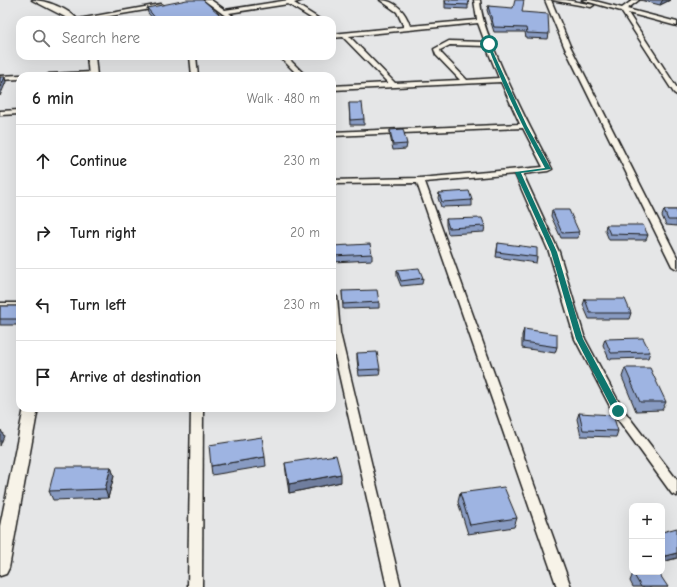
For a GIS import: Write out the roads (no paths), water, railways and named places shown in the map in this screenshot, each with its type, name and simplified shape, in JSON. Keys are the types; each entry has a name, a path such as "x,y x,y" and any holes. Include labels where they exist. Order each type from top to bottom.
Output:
{"street":[{"path":"35,0 70,16"},
{"path":"207,0 230,16"},
{"path":"224,12 300,0"},
{"path":"383,0 396,7 406,20 407,28"},
{"path":"336,182 420,180 548,169 524,126 503,80 480,21 477,0"},
{"path":"548,0 567,46 677,266"},
{"path":"554,0 611,7"},
{"path":"585,0 677,24"},
{"path":"623,10 636,0"},
{"path":"289,2 312,16"},
{"path":"100,16 164,6"},
{"path":"623,10 677,93"},
{"path":"336,34 345,35 480,21"},
{"path":"345,35 394,85"},
{"path":"465,81 438,54 437,49 449,44 489,44"},
{"path":"91,60 93,72"},
{"path":"193,60 195,72"},
{"path":"286,60 299,72"},
{"path":"0,78 16,77"},
{"path":"336,88 503,80"},
{"path":"0,113 16,112"},
{"path":"336,134 524,126"},
{"path":"518,172 554,252 580,339 618,411 677,489"},
{"path":"420,180 564,587"},
{"path":"0,306 16,306"},
{"path":"336,336 394,587"},
{"path":"0,568 30,412"},
{"path":"195,587 197,412"}]}
